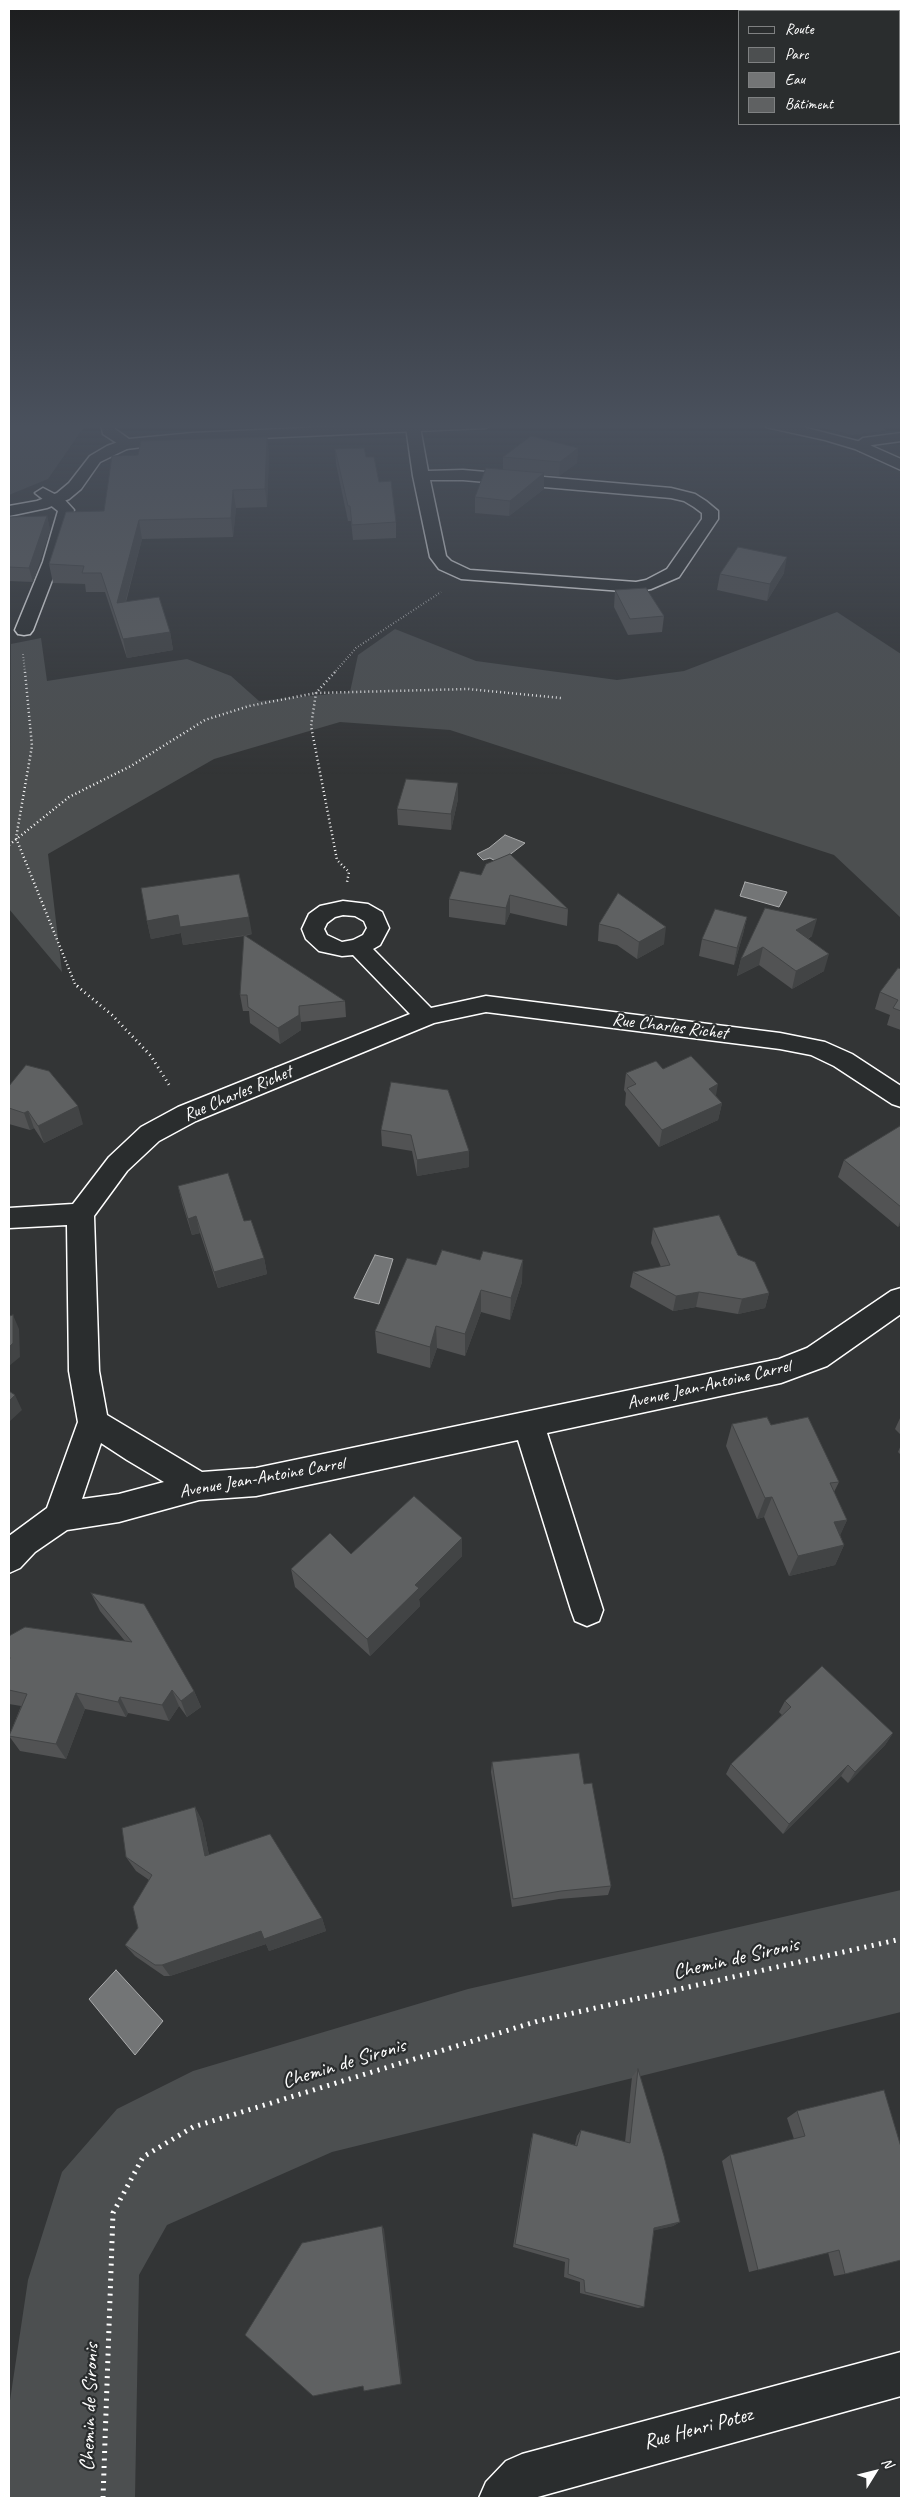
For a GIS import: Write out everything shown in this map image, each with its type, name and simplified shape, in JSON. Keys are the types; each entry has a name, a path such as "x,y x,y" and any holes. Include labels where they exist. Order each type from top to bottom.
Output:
{"street":[{"path":"24,630 51,562 57,541"},
{"path":"435,541 438,557 445,565 467,575 636,587 651,584 673,573 695,541"},
{"path":"343,908 360,909 374,917 378,928 372,940 358,947 342,949 327,946 317,939 313,929 318,919 328,911 343,908"},
{"path":"358,947 426,1017"},
{"name":"Rue Charles Richet","path":"80,1214 118,1164 150,1134 186,1114 426,1017 455,1009 486,1004 780,1041 816,1048 843,1060 901,1098"},
{"path":"9,1218 80,1214 84,1371 93,1422 60,1517"},
{"name":"Avenue Jean-Antoine Carrel","path":"9,1558 24,1542 60,1517 119,1508 200,1486 256,1482 781,1371 817,1357 901,1299"},
{"path":"93,1422 138,1451 200,1486"},
{"path":"529,1425 587,1610"},
{"name":"Rue Henri Potez","path":"502,2498 522,2477 901,2374"}],"path":[{"path":"343,908 349,872 337,860 311,726 316,693 356,648 467,575"},
{"path":"24,630 22,667 32,746 16,838 75,984 112,1015 151,1056 186,1114"},
{"path":"9,845 69,796 131,766 206,720 249,706 316,693 468,689 561,698"},
{"name":"Chemin de Sironis","path":"102,2498 113,2213 143,2157 193,2127 538,2021 901,1938"}],"green space":[{"path":"837,612 901,654 901,918 834,855 450,730 340,722 214,759 48,854 62,972 9,909 11,644 41,638 47,681 187,659 231,676 259,701 350,692 358,655 395,629 476,661 617,680 684,671"},
{"path":"901,1890 901,2012 332,2152 167,2225 139,2275 135,2498 9,2498 9,2407 28,2280 62,2172 117,2109 193,2071 468,1989"}],"water":[{"path":"505,835 525,843 499,863 490,858 483,860 477,854 489,848"},
{"path":"745,882 787,892 779,907 740,896"},
{"path":"375,1255 393,1259 379,1304 354,1298"},
{"path":"116,1970 163,2021 135,2055 89,1999"}],"building":[{"path":"9,541 38,541 29,568 9,567"},
{"path":"57,541 133,541 117,603 159,597 170,632 123,639 101,573 82,573 84,566 49,564"},
{"path":"738,547 787,557 770,584 720,574"},
{"path":"646,588 664,616 630,619 615,590"},
{"path":"406,779 458,783 451,814 397,809"},
{"path":"510,854 568,909 510,895 506,908 449,899 460,871 481,875 486,864"},
{"path":"239,874 249,917 180,927 178,915 147,921 141,888"},
{"path":"618,893 666,927 639,942 619,929 599,924"},
{"path":"765,908 817,919 796,930 829,954 796,971 763,947 741,959"},
{"path":"715,909 747,917 737,948 702,939"},
{"path":"244,935 345,1001 299,1006 299,1015 278,1028 248,1007 247,995 240,995"},
{"path":"898,968 901,969 901,1011 893,1008 898,1000 880,992"},
{"path":"691,1056 718,1084 709,1089 722,1103 662,1130 627,1088 636,1084 626,1073 656,1061 663,1069"},
{"path":"26,1065 49,1071 78,1106 38,1126 28,1111 24,1113 9,1108 9,1086"},
{"path":"391,1082 448,1090 469,1151 417,1160 411,1135 381,1130"},
{"path":"901,1127 901,1207 844,1160"},
{"path":"228,1173 244,1221 251,1220 264,1258 214,1272 196,1216 188,1219 178,1186"},
{"path":"719,1215 738,1255 755,1262 769,1293 742,1299 699,1292 676,1296 633,1272 670,1265 653,1228"},
{"path":"442,1250 480,1260 483,1251 523,1260 511,1298 481,1290 465,1334 436,1326 430,1347 375,1331 407,1258 436,1265"},
{"path":"13,1315 13,1343 9,1347 9,1316"},
{"path":"9,1391 15,1395 9,1401"},
{"path":"767,1417 771,1425 808,1417 839,1482 830,1483 847,1520 834,1522 844,1545 798,1556 772,1497 765,1498 732,1424"},
{"path":"414,1496 462,1538 415,1585 419,1588 367,1639 291,1569 330,1533 351,1554"},
{"path":"91,1593 144,1604 194,1691 181,1701 172,1690 162,1705 120,1697 118,1702 76,1693 56,1744 9,1736 27,1694 9,1690 9,1636 25,1627 132,1642"},
{"path":"822,1666 893,1733 855,1772 848,1765 789,1824 731,1764 791,1707 785,1701"},
{"path":"579,1753 584,1784 592,1783 611,1886 561,1891 513,1899 492,1762"},
{"path":"195,1807 205,1856 270,1834 322,1918 264,1939 261,1931 162,1965 155,1965 125,1945 138,1928 133,1907 152,1875 126,1857 122,1828"},
{"path":"638,2069 664,2156 680,2222 654,2228 644,2307 585,2292 584,2280 568,2274 569,2259 515,2244 533,2133 577,2146 581,2130 630,2143"},
{"path":"884,2090 901,2147 901,2260 845,2274 839,2250 758,2270 730,2155 805,2136 797,2111"},
{"path":"382,2226 401,2384 364,2391 363,2386 313,2396 245,2335 302,2243"}]}
